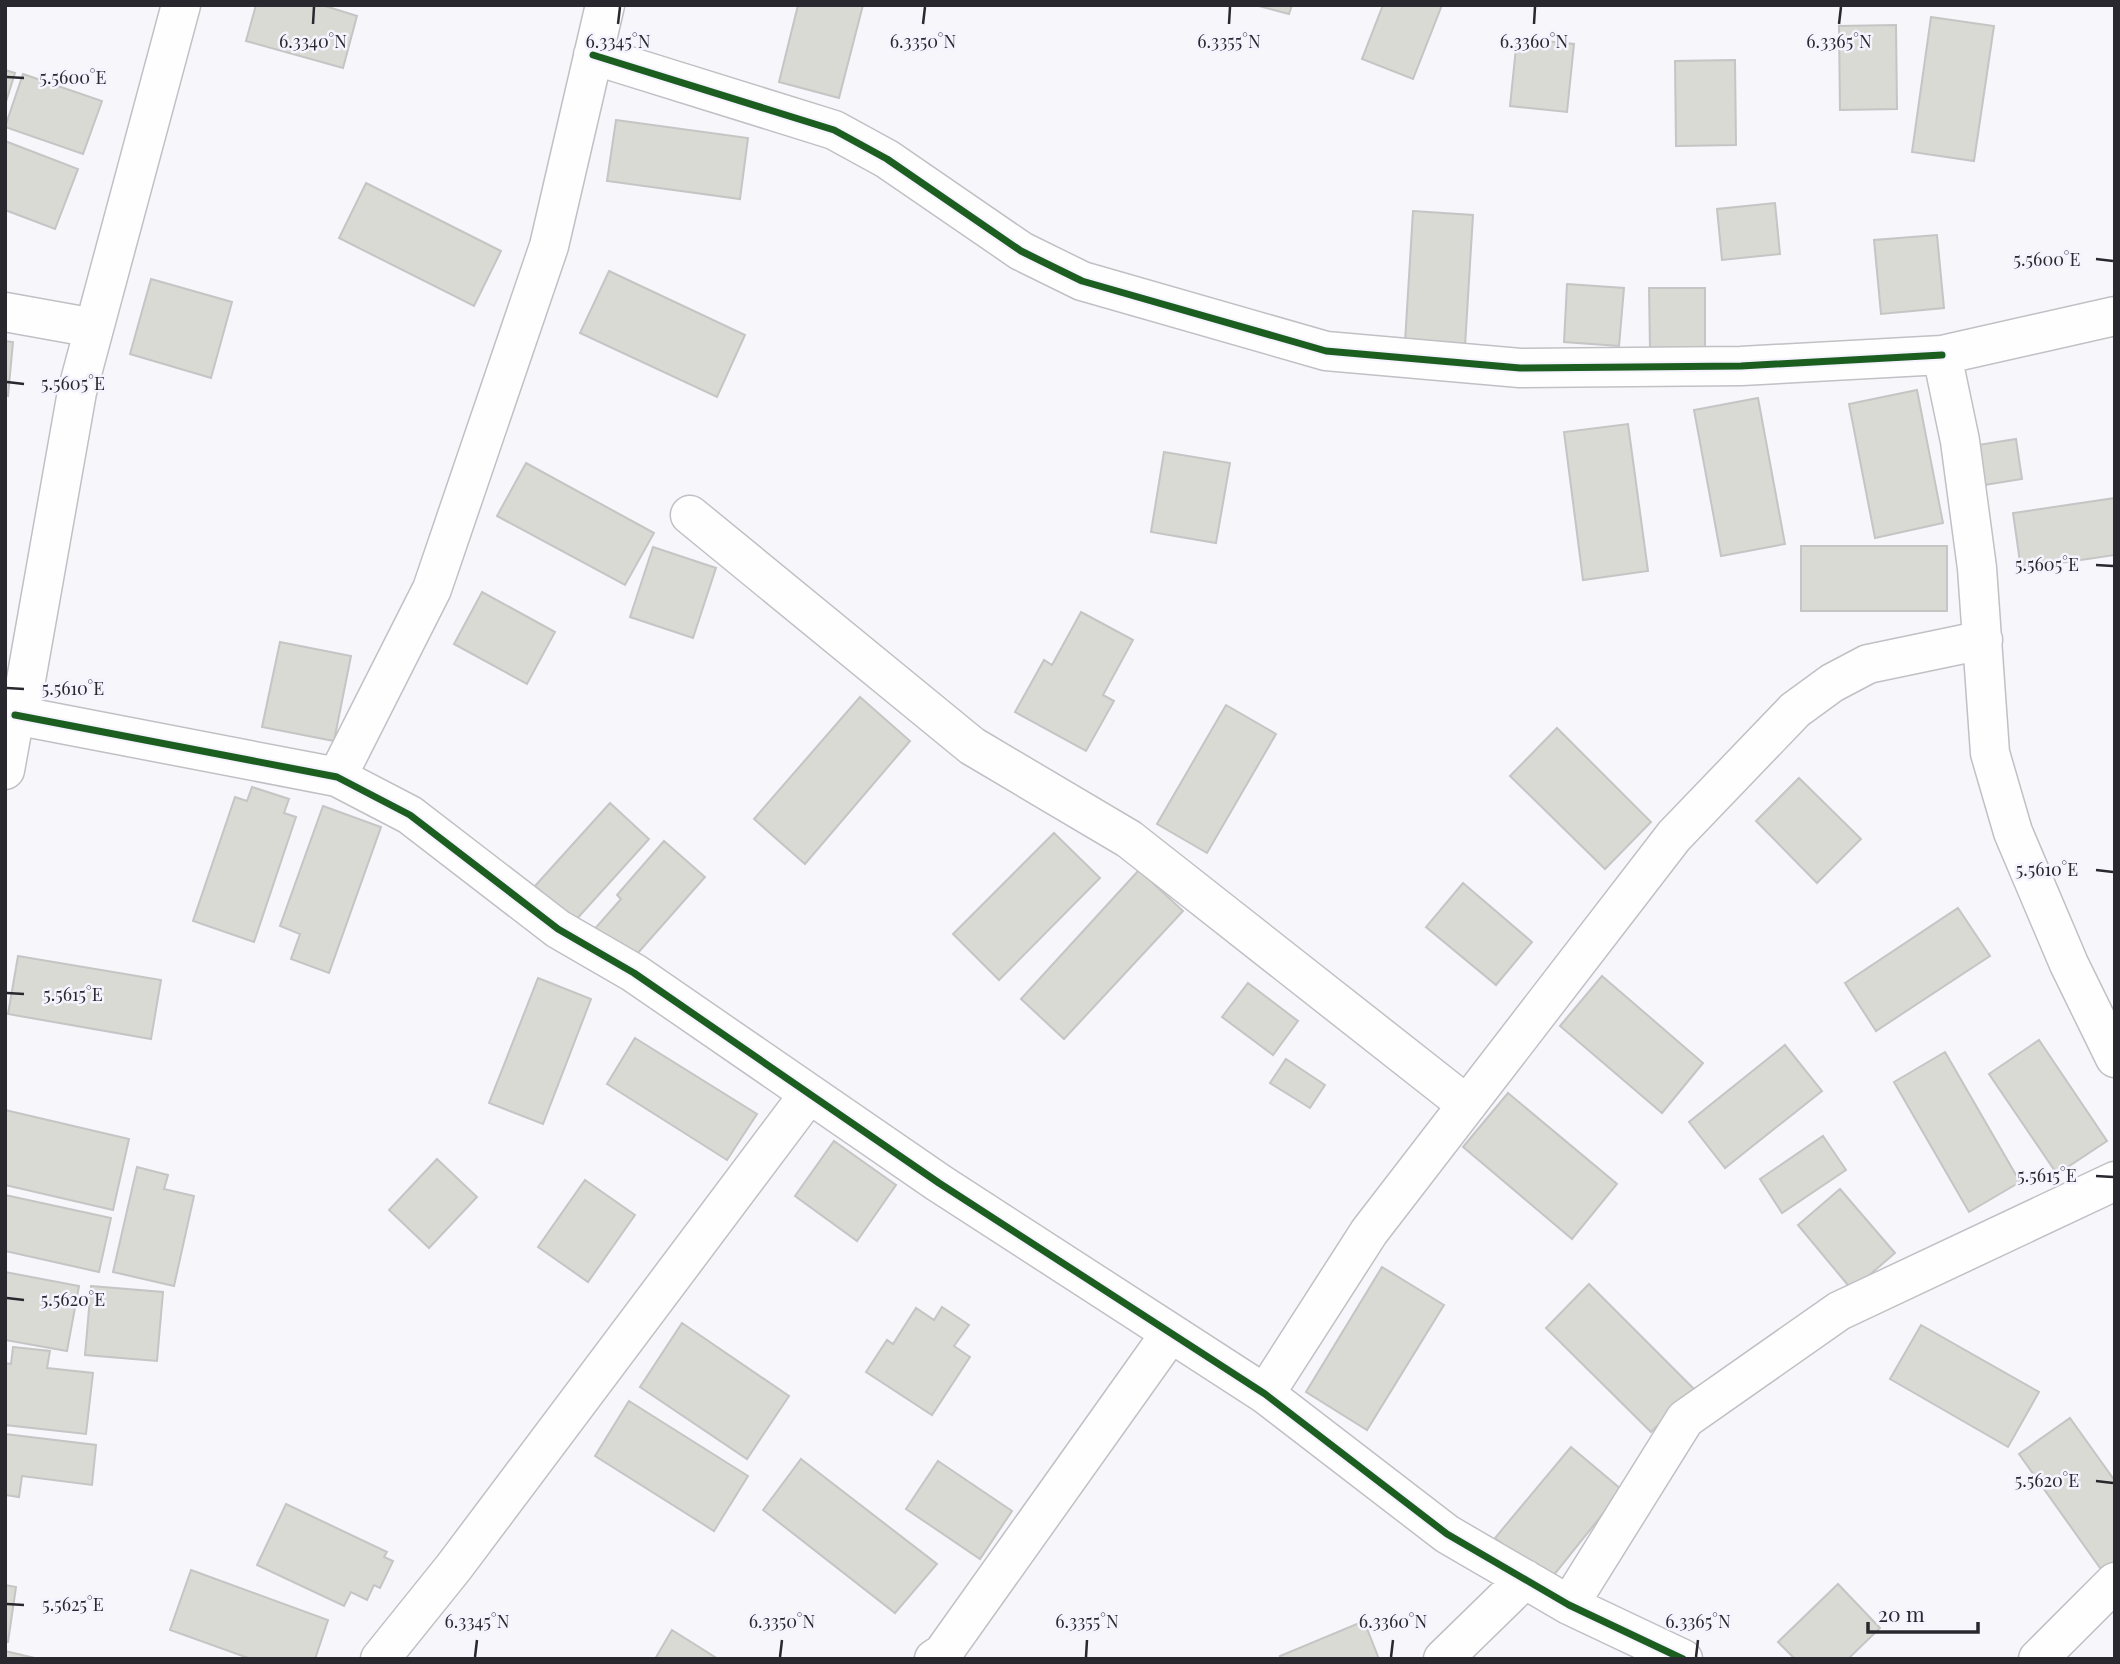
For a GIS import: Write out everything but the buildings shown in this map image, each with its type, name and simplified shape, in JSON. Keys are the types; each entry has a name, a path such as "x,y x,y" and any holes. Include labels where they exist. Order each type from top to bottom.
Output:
{"street":[{"path":"5,770 15,715 23,697 77,392 181,5"},
{"path":"337,778 432,589 549,246 605,5"},
{"path":"593,55 834,130 887,159 1021,251 1082,281 1326,351 1520,369 1741,366 1942,355 2115,316"},
{"path":"5,312 94,328"},
{"path":"1942,355 1960,441 1977,568 1990,753 2013,832 2069,964 2115,1058"},
{"path":"690,514 972,746 1129,839 1467,1105"},
{"path":"1265,1394 1369,1233 1674,836 1795,710 1832,683 1868,664 1983,640"},
{"path":"15,715 337,778 410,815 558,929 634,973 939,1183 1265,1394 1447,1534 1569,1605 1683,1659"},
{"path":"380,1659 463,1556 809,1094"},
{"path":"1569,1605 1685,1419 1839,1311 2115,1181"},
{"path":"934,1659 943,1653 1170,1334"},
{"path":"1443,1659 1525,1579"},
{"path":"2038,1659 2115,1582"}],"cycle path":[{"path":"593,55 834,130 887,159 1021,251 1082,281 1326,351 1520,368 1741,366 1942,355"},
{"path":"15,715 337,777 410,815 558,929 634,973 939,1183 1265,1394 1447,1534 1569,1605 1683,1659"}]}
